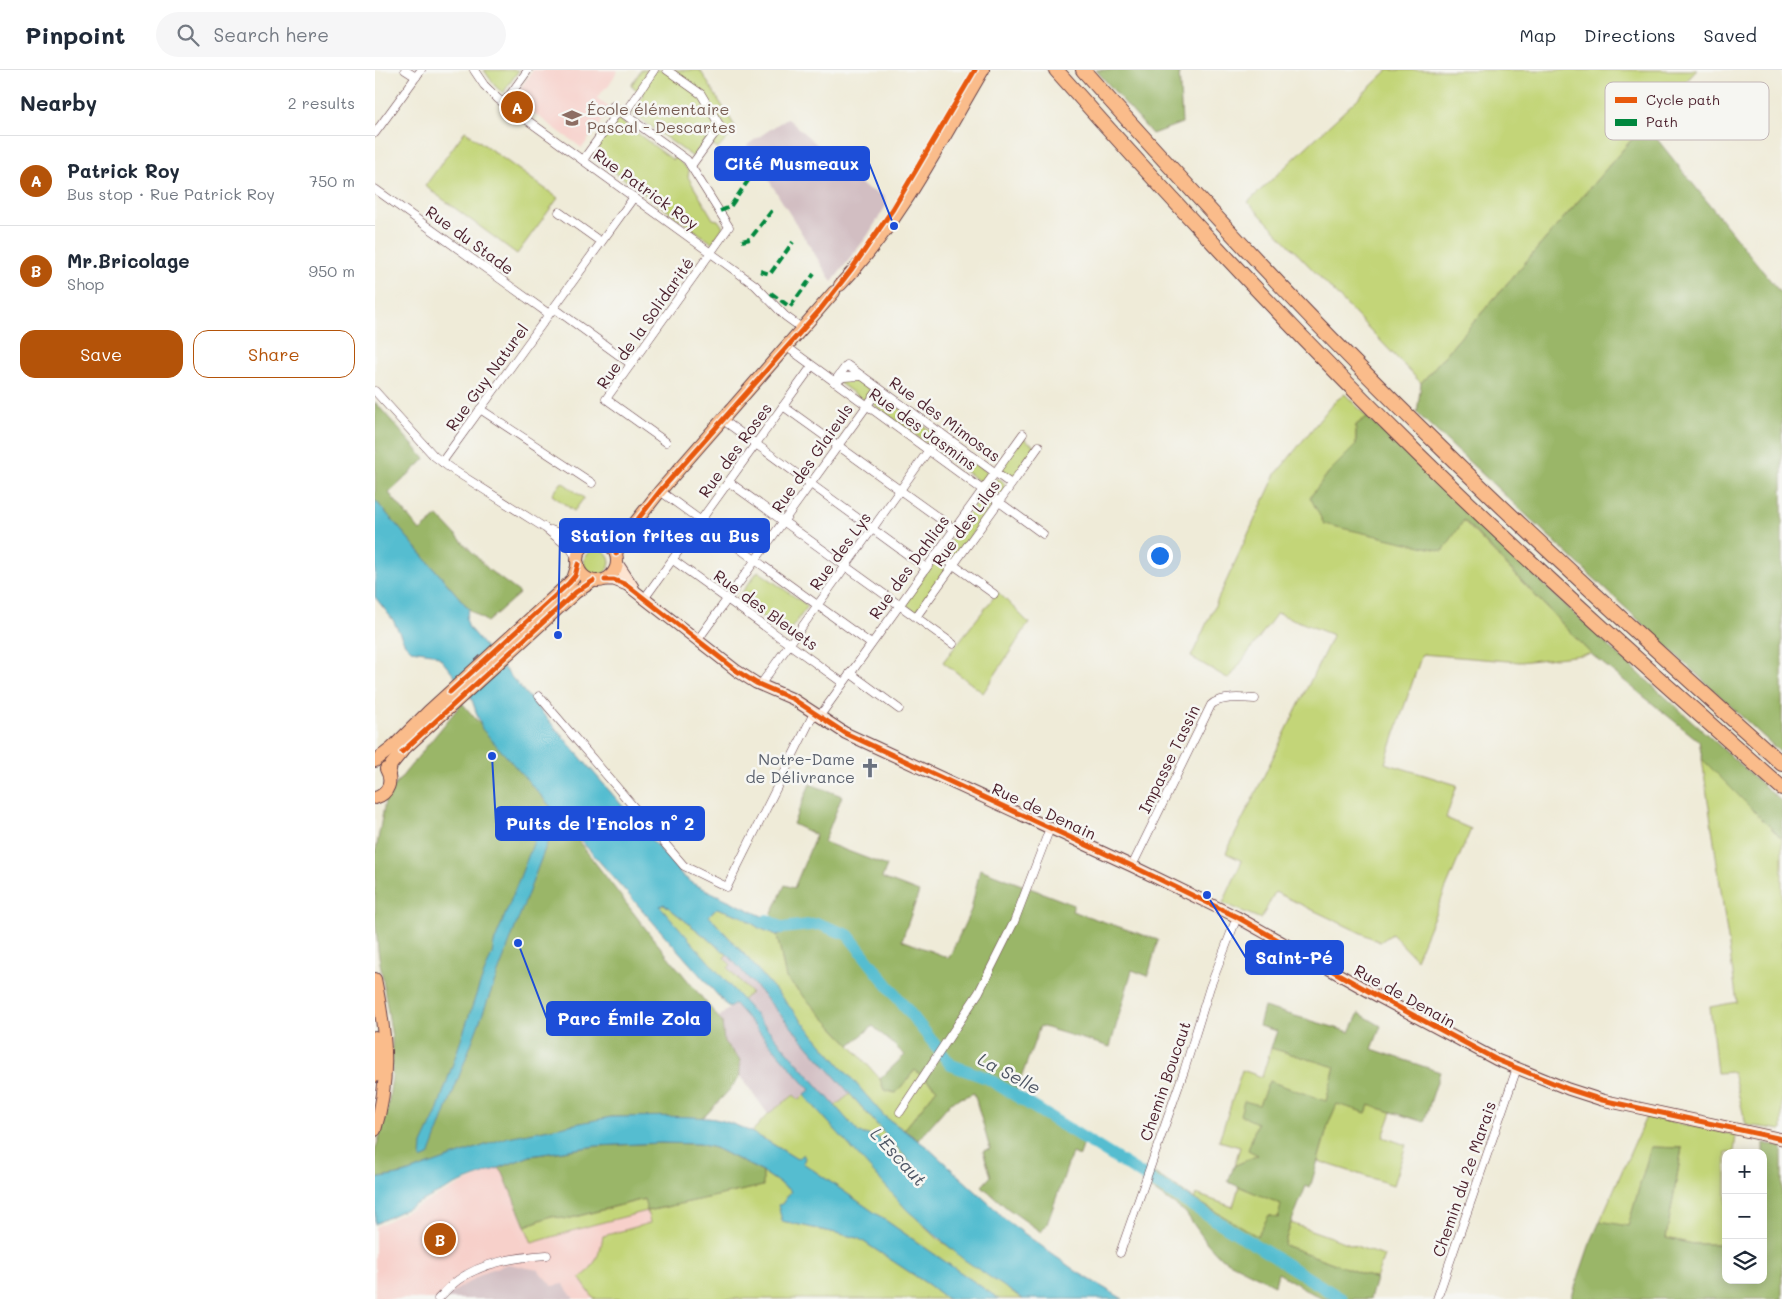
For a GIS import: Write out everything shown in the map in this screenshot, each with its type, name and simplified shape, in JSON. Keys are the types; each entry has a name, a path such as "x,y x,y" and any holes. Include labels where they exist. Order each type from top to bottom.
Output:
{"highway":[{"path":"1056,70 1250,283 1419,455 1578,606 1782,788"},
{"path":"1083,70 1254,258 1403,412 1564,566 1782,764"}],"main road":[{"path":"837,289 890,213 975,70"},
{"path":"505,649 576,592 613,574 620,542 660,491 870,253 894,220 983,70"},
{"path":"389,774 383,766 375,761 456,694 505,649 575,576 581,550 611,538 660,491"},
{"path":"595,543 611,547 616,559"},
{"path":"578,562 583,575 599,580"},
{"path":"377,799 385,793 389,786 391,765 456,694"},
{"path":"375,980 384,1023 386,1058 383,1096 375,1130"},
{"path":"375,1037 375,1076"}],"street":[{"path":"405,70 415,77"},
{"path":"375,133 421,70"},
{"name":"Rue Patrick Roy","path":"474,70 488,88 504,103 755,285 785,316 803,329"},
{"path":"504,103 528,70"},
{"path":"583,160 619,110 654,70"},
{"path":"619,110 684,157 691,166 720,126 701,94 667,70"},
{"name":"Rue de la Solidarité","path":"666,442 606,399 729,227 691,166"},
{"name":"Rue du Stade","path":"375,188 551,311"},
{"name":"Rue Guy Naturel","path":"442,462 634,196"},
{"path":"559,212 601,242"},
{"path":"551,311 631,364"},
{"name":"Rue des Jasmins","path":"787,347 1043,534"},
{"name":"Rue des Mimosas","path":"834,382 847,365 1011,484"},
{"name":"Rue des Roses","path":"643,597 673,560 812,366"},
{"path":"834,382 844,378 861,376"},
{"name":"Rue des Glaieuls","path":"697,641 879,388"},
{"path":"375,391 427,449 442,462 545,528 571,549 578,562"},
{"path":"783,406 954,529"},
{"path":"480,409 592,483"},
{"path":"723,420 926,568"},
{"name":"Rue des Lys","path":"761,684 941,433"},
{"name":"Rue des Dahlias","path":"539,696 682,863 690,870 727,888 816,715 850,673 1023,434"},
{"name":"Rue des Lilas","path":"916,617 1039,446"},
{"path":"729,482 953,644"},
{"path":"660,491 871,644"},
{"path":"545,528 579,542 595,543"},
{"path":"937,553 993,594"},
{"path":"616,559 643,597"},
{"name":"Rue des Bleuets","path":"673,560 843,682"},
{"path":"599,580 622,583 643,597"},
{"name":"Rue de Denain","path":"643,597 737,671 788,697 839,730 1132,866 1237,917 1467,1045 1568,1089 1602,1100 1782,1139"},
{"path":"850,673 899,709"},
{"name":"Impasse Tassin","path":"1132,866 1211,705 1215,701 1221,700 1255,699"},
{"path":"900,1112 975,999 1011,930 1050,828"},
{"name":"Chemin Boucaut","path":"1120,1253 1184,1071 1210,987 1237,917"},
{"name":"Chemin du 2e Marais","path":"1437,1299 1517,1068"},
{"path":"437,1299 452,1284 468,1274 509,1258 547,1255"}],"shaded area":[{"name":"École élémentaire Pascal - Descartes","path":"533,70 618,70 607,88 597,98 611,109 582,148 513,98"},
{"path":"787,118 866,188 884,196 887,204 868,235 832,282 747,145"},
{"path":"727,954 850,1094 835,1106 742,1000 750,993 728,968 724,958"},
{"path":"735,1003 810,1090 799,1101 793,1095 768,1114 740,1075 740,1060 724,1042 722,1022 718,1018"},
{"path":"499,1168 503,1173 592,1225 647,1211 659,1270 728,1299 375,1299 375,1227"},
{"path":"508,1264 538,1270 552,1286 563,1284 574,1299 442,1299 487,1271"}],"green space":[{"path":"484,70 519,70 503,93 495,86"},
{"path":"641,70 700,70 736,128 718,149 706,140 693,157 632,113 643,95 631,86"},
{"path":"1096,70 1179,70 1182,123 1152,134"},
{"path":"1388,70 1697,70 1685,82 1605,82 1605,140 1631,140 1421,383 1248,202"},
{"path":"617,118 673,160 675,157 689,171 688,177 713,219 718,220 723,227 712,243 590,154"},
{"path":"465,131 558,198 517,254 425,186"},
{"path":"1631,140 1658,140 1782,295 1782,754 1417,413 1421,383"},
{"path":"859,379 873,390 865,401 838,382 841,380"},
{"path":"880,394 935,434 928,444 873,404"},
{"path":"1345,394 1367,417 1356,425 1356,445 1329,472 1311,497 1463,520 1591,654 1520,662 1422,654 1385,763 1457,785 1446,818 1471,829 1416,959 1392,934 1380,942 1275,892 1261,919 1223,903 1242,861 1226,853 1333,635 1277,613 1229,679 1191,657 1276,474 1334,402"},
{"path":"375,402 425,459 389,493 420,531 438,516 489,570 520,593 487,622 469,609 375,500"},
{"path":"1367,417 1612,649 1782,802 1782,839 1702,759 1699,741 1591,654 1464,520 1443,551 1324,524 1310,497 1329,472 1356,445 1356,425"},
{"path":"1023,438 1035,446 1012,480 999,472"},
{"path":"944,440 990,474 983,484 936,450"},
{"path":"997,479 1005,487 997,495 989,487"},
{"path":"562,482 584,498 574,511 552,495"},
{"path":"983,494 995,502 953,560 942,552"},
{"path":"597,549 606,553 610,562 606,571 597,575 588,571 584,562 588,553"},
{"path":"936,558 948,567 916,612 904,604"},
{"path":"758,571 808,606 787,634 737,599"},
{"path":"998,592 1029,623 983,693 943,662"},
{"path":"462,703 567,826 652,937 722,1022 724,1042 740,1060 740,1075 732,1087 706,1115 700,1118 611,1117 403,1174 375,1179 375,1151 387,1112 392,1077 392,1037 378,950 375,916 375,855 386,796"},
{"path":"1702,759 1782,839 1782,1130 1746,1125 1733,1072 1717,1073 1710,1007 1737,1002"},
{"path":"810,784 842,796 824,842 887,866 882,878 919,892 902,940 949,958 971,910 980,869 1074,905 1072,911 1158,940 1148,976 1132,970 1110,1047 1040,1026 1016,1092 1086,1135 1080,1156 1072,1153 1047,1224 1041,1232 1007,1208 982,1186 991,1176 983,1151 990,1149 974,1093 951,1102 918,1140 904,1130 937,1089 915,1070 896,1093 884,1090 880,1079 905,1055 873,1026 850,1045 786,978 777,935 785,932 769,920 785,885 794,888 816,835 793,824"},
{"path":"664,904 727,954 724,958 731,965 728,968 751,993 742,1000 659,906"},
{"path":"717,908 741,916 759,928 777,935 786,978 880,1079 884,1090 896,1093 915,1070 937,1089 904,1130 884,1116 709,916"},
{"path":"1264,1007 1350,1032 1359,1013 1381,1026 1372,1049 1440,1072 1424,1122 1369,1105 1366,1113 1337,1104 1329,1122 1310,1188 1306,1186 1284,1245 1376,1279 1370,1299 1322,1299 1278,1273 1275,1285 1221,1258 1207,1243 1185,1212 1147,1186 1154,1173 1257,1236 1269,1215 1278,1218 1281,1204 1228,1182 1234,1166 1258,1155 1248,1150 1257,1123 1240,1115 1244,1101 1259,1105 1269,1081 1326,1101 1335,1067 1271,1048 1277,1031 1259,1026"},
{"path":"1271,1048 1335,1066 1326,1102 1269,1081 1257,1123 1258,1155 1234,1166 1240,1147 1219,1141 1242,1070 1262,1077"},
{"path":"850,1094 925,1179 927,1183 924,1186 920,1184 878,1137 859,1133 835,1106"},
{"path":"794,1095 799,1100 804,1095 907,1209 938,1239 1023,1299 999,1299 803,1163 805,1158 797,1159 751,1133 768,1114"},
{"path":"1337,1103 1366,1113 1369,1105 1392,1112 1383,1137 1406,1145 1393,1185 1318,1161 1329,1122"},
{"path":"1646,1117 1736,1135 1734,1149 1722,1149 1722,1244 1693,1244 1666,1238 1682,1148 1651,1147 1628,1227 1600,1221"},
{"path":"660,1143 699,1144 715,1148 763,1172 763,1186 647,1211 644,1199 567,1219 551,1216 525,1226 503,1173 499,1168 530,1156 596,1146"},
{"path":"1763,1143 1782,1147 1782,1299 1571,1299 1589,1246 1600,1221 1628,1226 1651,1147 1682,1148 1666,1238 1693,1244 1722,1244 1722,1284 1767,1284 1767,1149 1763,1149"},
{"path":"763,1172 791,1191 782,1204 782,1221 858,1238 947,1299 594,1299 580,1279 596,1260 603,1236 650,1223 647,1211 532,1243 525,1226 551,1216 567,1219 645,1199 648,1211 762,1186"},
{"path":"1239,1186 1282,1204 1278,1218 1257,1237 1194,1199 1196,1194 1233,1207"},
{"path":"1291,1223 1384,1256 1376,1279 1284,1245"}],"water":[{"path":"375,500 469,609 466,618 469,628 683,876 694,884 781,925 785,932 777,935 759,928 741,916 717,908 709,916 884,1116 927,1147 1003,1218 1077,1272 1123,1299 1023,1299 963,1259 907,1210 804,1095 810,1090 735,1004 729,1008 482,729 471,697 440,658 432,653 411,650 405,644 393,620 375,597","holes":["664,904 727,954 925,1179 927,1183 924,1186 920,1184 878,1137 859,1133 660,906"]},
{"path":"540,826 552,830 429,1156 421,1159 422,1144 436,1114 478,989 492,954 494,943"},
{"path":"611,1117 683,1117 718,1120 742,1128 797,1159 803,1154 805,1158 803,1163 999,1299 947,1299 858,1238 782,1221 778,1205 782,1204 791,1191 763,1172 715,1148 699,1144 660,1143 596,1146 530,1156 455,1185 375,1224 375,1179 403,1174 508,1137"}],"waterway":[{"name":"La Selle","path":"767,920 782,928 819,924 848,935 951,1065 987,1078 1342,1299"}],"marked path":[{"path":"720,211 730,207 752,175"},
{"path":"742,241 750,239 774,208"},
{"path":"760,271 770,274 793,242"},
{"path":"771,293 790,307 814,274"}],"cycle path":[{"path":"616,554 620,542 660,491 819,311 851,270 893,209 975,70"},
{"path":"450,692 569,583 575,576 578,564"},
{"path":"605,580 614,580 627,585 737,671 756,683 793,699 845,733 1132,866 1237,917 1370,992 1497,1060 1568,1089 1602,1100 1782,1139"},
{"path":"402,752 576,592 593,581"}],"place":[{"name":"Patrick Roy","path":"517,107"},
{"name":"École élémentaire Pascal - Descartes","path":"572,118"},
{"name":"Cité Musmeaux","path":"894,226"},
{"name":"Station frites au Bus","path":"558,635"},
{"name":"Puits de l'Enclos n° 2","path":"492,756"},
{"name":"Notre-Dame de Délivrance","path":"870,768"},
{"name":"Saint-Pé","path":"1207,895"},
{"name":"Parc Émile Zola","path":"518,943"},
{"name":"Mr.Bricolage","path":"440,1239"}],"water label":[{"name":"L'Escaut","path":"898,1157"}]}
